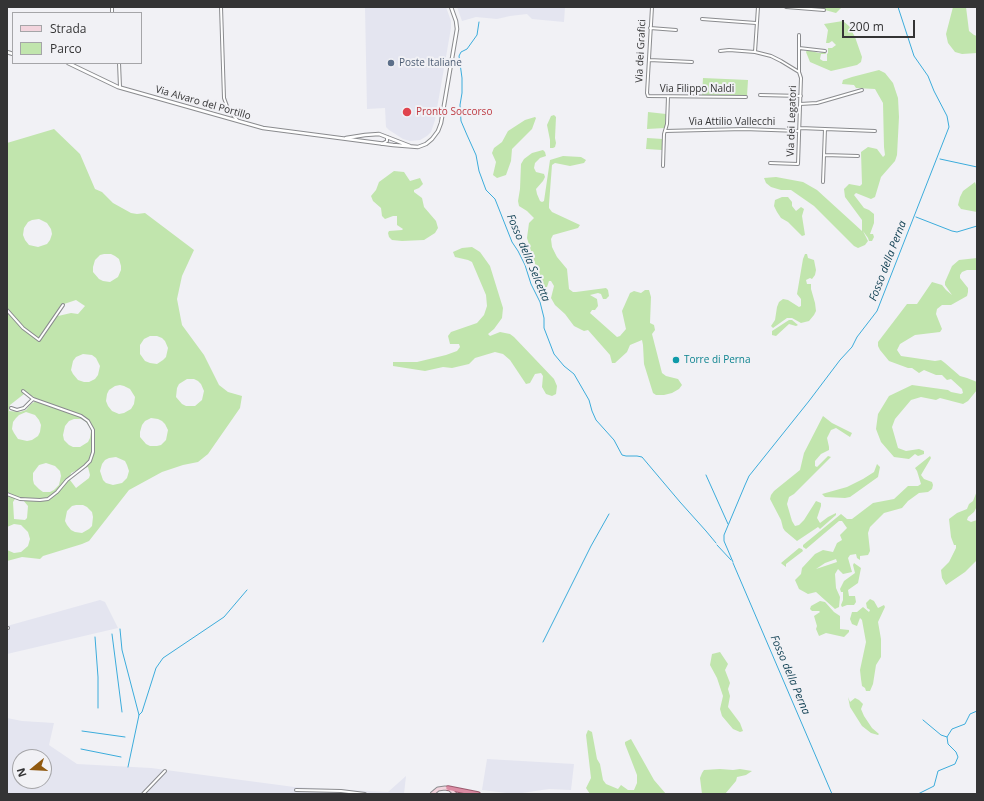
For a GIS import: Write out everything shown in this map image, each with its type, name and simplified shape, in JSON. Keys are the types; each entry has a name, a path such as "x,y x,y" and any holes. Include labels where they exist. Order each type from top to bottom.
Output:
{"highway":[{"path":"446,788 478,794"}],"main road":[{"path":"432,794 438,789 446,788 455,794"}],"street":[{"path":"221,7 224,98 228,109 237,120"},
{"path":"413,147 420,146 429,141 437,133 440,127 457,30 456,21 451,7"},
{"name":"Via dei Grafici","path":"648,96 652,7"},
{"path":"755,52 758,7"},
{"path":"786,7 824,10"},
{"path":"702,18 756,24"},
{"path":"650,28 676,30"},
{"path":"799,36 799,72"},
{"path":"799,48 825,51"},
{"name":"Via dei Legatori","path":"720,51 729,50 755,52 776,58 799,72 802,79 798,164 770,163"},
{"path":"649,60 692,62"},
{"name":"Via Alvaro del Portillo","path":"70,64 120,87 273,130 413,147"},
{"path":"119,64 120,87"},
{"path":"800,104 817,103 862,90"},
{"path":"760,95 801,96"},
{"name":"Via Filippo Naldi","path":"648,96 746,97"},
{"path":"663,166 668,97"},
{"name":"Via Attilio Vallecchi","path":"665,131 744,129 825,129 875,131"},
{"path":"823,182 825,129"},
{"path":"369,134 367,138 370,142"},
{"name":"Via Alvaro del Portillo","path":"339,138 378,134 387,136 413,147"},
{"path":"381,144 387,141 387,136"},
{"path":"824,155 858,156"},
{"path":"7,310 23,328 39,340 63,305"},
{"path":"7,494 20,499 40,500 48,498 57,492 67,480 90,461 93,452 93,430 88,421 81,416 33,399 24,390"},
{"path":"11,408 17,410 24,408 33,399"},
{"path":"144,794 165,771"},
{"path":"296,790 306,792 341,791 364,794"}],"shaded area":[{"path":"365,7 446,7 451,21 451,28 435,120 431,132 420,140 410,141 403,139 389,130 386,127 385,108 367,109"},
{"path":"457,7 565,7 564,22 532,19 527,14 497,19 476,17 462,21"},
{"path":"100,600 105,602 118,628 7,654 7,626"},
{"path":"7,718 22,721 54,723 49,745 77,764 151,768 294,787 388,792 406,776 404,794 7,794"},
{"path":"487,759 574,764 571,790 549,789 515,794 482,790"}],"green space":[{"path":"814,7 842,7 836,13"},
{"path":"953,7 966,7 969,31 977,36 977,53 962,54 955,52 948,43 946,34"},
{"path":"843,21 849,26 855,37 862,57 861,62 857,65 831,71 810,62 806,52 807,50 819,53 825,52 826,54 821,54 820,59 827,61 828,48 832,48 836,45 832,41 826,43 828,30 824,24"},
{"path":"879,70 885,73 893,83 898,98 899,117 897,155 895,161 881,177 875,197 871,199 856,193 854,195 864,208 874,214 874,223 870,234 873,234 874,237 872,241 869,241 863,231 868,241 865,245 858,248 854,246 814,206 791,190 781,190 771,187 766,183 764,178 776,177 803,182 817,190 862,231 862,220 845,197 844,189 849,184 860,186 862,184 861,152 868,147 877,149 883,157 885,155 883,103 875,89 856,88 854,85 842,84 843,80"},
{"path":"703,78 748,80 747,96 702,95"},
{"path":"648,112 666,114 665,128 647,129"},
{"path":"554,115 556,117 556,143 555,147 550,148 547,125 551,116"},
{"path":"536,118 532,129 512,149 511,161 506,175 497,178 493,175 496,162 492,153 494,148 502,142 508,131 525,120"},
{"path":"54,129 80,154 95,189 102,192 113,203 131,213 145,213 194,250 182,276 177,299 182,325 204,355 219,385 228,392 242,396 240,408 208,454 198,462 162,472 129,490 89,541 43,556 40,559 22,557 7,561 7,550 14,553 21,552 28,546 30,539 28,532 21,525 14,524 7,527 7,143","holes":["39,219 47,223 52,234 47,244 38,247 29,245 25,240 23,235 24,228 28,222","111,254 119,259 121,270 118,277 110,282 99,279 93,272 95,260 100,255","76,300 85,306 78,314 71,313 58,316 64,304","150,336 162,338 168,348 166,357 157,364 145,361 140,354 140,345 144,339","83,354 92,355 96,358 100,366 98,375 95,379 89,382 78,380 71,370 73,361 76,357","187,379 194,379 198,381 204,391 202,400 195,406 186,406 176,397 179,384","115,386 124,386 130,389 135,397 134,404 131,409 119,414 112,411 108,406 106,401 109,390","24,394 34,397 36,401 26,410 20,412 9,411 10,405","26,412 35,415 41,425 40,432 38,436 32,440 27,441 18,439 12,429 13,422 19,415","151,418 162,421 168,430 166,440 161,445 157,446 150,446 146,444 140,437 140,432 145,421","74,419 81,419 85,421 90,427 91,431 88,442 80,447 73,447 69,445 64,440 63,435 65,426 69,421","116,457 125,461 129,471 127,478 122,483 113,485 106,483 103,480 100,471 105,460","46,463 55,466 60,471 61,476 59,485 50,492 43,492 34,484 33,473 39,465","88,467 90,475 89,478 76,488 70,480 71,473","15,499 23,500 28,506 27,518 25,520 14,519 13,502","83,505 92,512 92,526 82,533 71,530 65,521 67,511 72,506"]},
{"path":"647,138 663,139 662,150 646,149"},
{"path":"543,150 546,156 540,158 535,163 534,168 536,172 544,174 545,177 536,189 540,201 542,202 544,201 550,160 563,156 581,157 586,160 584,163 570,166 555,163 552,165 549,208 552,212 580,225 578,228 553,235 551,239 552,247 557,257 567,269 569,289 573,292 606,288 608,290 609,296 606,299 603,299 601,294 598,293 590,295 597,299 598,306 590,313 617,337 620,336 626,329 622,311 630,293 634,291 641,293 645,290 649,290 651,297 650,323 654,325 655,330 652,334 662,373 666,376 678,379 682,385 679,389 672,393 656,395 653,393 644,364 642,340 630,345 627,352 615,363 612,363 610,355 588,330 584,331 574,326 565,314 555,305 551,298 554,286 551,281 549,281 547,287 544,287 541,283 527,238 529,223 534,218 519,206 518,201 521,164 524,159 532,153"},
{"path":"394,171 404,172 410,181 420,178 423,184 414,190 414,192 422,198 424,207 436,221 438,228 435,233 424,240 392,240 389,237 389,231 403,229 397,225 397,216 385,219 382,216 381,208 373,201 371,196 376,190 379,182"},
{"path":"975,182 977,188 977,212 961,209 958,205 963,191"},
{"path":"782,197 788,197 796,211 801,207 804,209 802,216 805,235 802,236 788,222 781,218 777,212 774,206 775,200"},
{"path":"472,247 480,252 490,266 503,308 502,318 494,329 488,334 490,336 500,332 510,334 514,337 554,379 557,386 556,394 552,396 546,394 542,387 543,376 541,373 535,374 530,383 526,384 510,360 503,354 495,352 475,358 469,364 452,368 443,367 425,371 393,366 393,362 417,362 457,351 460,347 459,344 450,344 448,336 451,332 477,323 484,315 487,306 486,295 472,262 455,257 453,252 462,248"},
{"path":"805,254 807,254 808,258 814,260 816,270 812,279 810,278 806,280 807,284 811,284 816,311 809,321 801,323 792,318 787,318 773,328 771,326 775,320 779,302 783,299 788,300 799,307 801,306 801,299 797,294"},
{"path":"977,258 977,270 967,270 962,272 960,275 960,278 968,288 967,296 951,305 942,305 937,309 936,314 942,329 940,332 915,335 900,344 897,350 901,356 935,361 941,360 960,376 977,382 977,390 968,401 963,404 940,398 936,400 921,397 911,400 895,419 892,427 898,448 906,451 919,449 924,451 924,454 918,456 915,454 909,459 894,457 881,442 876,429 878,414 889,396 912,385 948,390 961,394 963,393 962,389 951,379 947,380 942,375 936,375 924,370 919,373 912,368 889,361 880,350 878,342 907,304 917,304 932,282 942,285 952,295 945,285 945,282 952,266 959,260"},
{"path":"789,320 792,320 798,325 796,326 789,324 776,336 772,335 772,331"},
{"path":"823,416 832,423 852,433 850,437 836,428 831,430 827,438 829,450 821,454 815,461 815,466 817,467 828,456 831,457 794,494 789,497 787,504 795,526 799,525 804,520 816,501 821,503 817,518 820,523 836,513 836,515 820,529 818,527 797,541 783,528 781,520 770,499 774,491 800,470 804,453"},
{"path":"930,456 931,458 921,475 924,479 932,482 932,489 928,492 919,493 908,501 902,508 884,513 870,527 868,533 870,551 868,555 860,556 860,560 857,558 856,554 850,555 848,558 852,572 843,574 838,569 835,574 836,588 840,597 839,607 835,609 816,592 808,594 799,589 795,580 801,574 802,568 815,554 823,550 833,552 837,543 842,540 840,535 847,528 842,521 839,521 806,549 803,545 841,514 847,519 852,519 873,503 894,499 908,486 918,486 921,484 915,468","holes":["836,559 837,562 816,569 825,563"]},
{"path":"877,464 880,467 878,477 850,497 825,497 822,494 847,487 863,479 874,472"},
{"path":"977,491 977,506 967,520 971,522 977,520 977,560 965,572 946,585 942,578 941,570 949,562 956,548 956,545 954,545 951,537 949,519 957,513 967,509 969,504 973,501"},
{"path":"799,548 803,551 786,564 786,567 781,563"},
{"path":"854,563 861,568 858,583 848,590 849,596 855,596 856,602 854,605 842,607 843,592 841,592 840,589 844,581 855,573"},
{"path":"870,599 874,601 878,608 884,605 885,607 878,622 881,639 881,657 876,665 873,684 870,691 866,691 862,686 860,670 866,642 862,620 860,618 857,626 852,624 850,619 852,612 857,612 863,607 869,612 870,610 867,608 866,603"},
{"path":"820,601 825,602 840,616 840,629 849,630 844,637 826,633 819,636 816,629 817,626 814,616 820,612 812,611 810,609 811,606"},
{"path":"720,652 728,664 725,670 730,683 728,689 730,696 728,707 740,723 743,731 740,732 733,729 722,716 720,709 723,696 717,678 710,665 712,654"},
{"path":"848,697 850,702 855,698 863,704 861,709 864,716 872,728 879,734 878,735 871,733 862,726 850,707"},
{"path":"588,730 592,732 597,759 600,764 603,780 606,784 618,789 621,785 628,790 634,790 637,783 637,775 625,744 625,742 631,739 654,780 666,794 590,794 586,788 591,778 586,735"},
{"path":"740,769 752,771 746,775 737,777 736,781 725,794 702,794 700,778 704,770"}],"waterway":[{"name":"Fosso della Perna","path":"733,562 724,541 724,535 749,476 840,360 852,347 857,337 877,311 949,127 947,116 928,76 914,56 898,7"},
{"name":"Fosso della Selcetta","path":"479,22 477,35 467,49 461,52 459,56 462,78 460,105 461,121 476,155 479,171 486,190 495,199 512,242 525,265 531,284 540,302 544,318 544,328 554,354 564,366 574,374 589,400 596,420 614,440 622,455 642,457 716,543"},
{"path":"940,159 977,167"},
{"path":"916,217 957,232 977,226"},
{"path":"706,475 728,524"},
{"path":"543,642 591,546 609,514"},
{"name":"Fosso della Perna","path":"717,545 731,560"},
{"name":"Fosso della Perna","path":"733,563 832,794"},
{"path":"139,715 142,712 156,668 163,658 224,617 247,590"},
{"path":"120,629 122,650 139,715 128,767"},
{"path":"112,634 122,712"},
{"path":"95,637 98,677 98,708"},
{"path":"918,794 934,786 938,771 955,764 958,757 956,752 948,744 947,737 952,729 965,724 970,714 977,711"},
{"path":"923,720 941,735 947,737"},
{"path":"82,731 125,737"},
{"path":"81,749 121,757"}],"place":[{"name":"Poste Italiane","path":"391,63"},
{"name":"Pronto Soccorso","path":"407,112"},
{"name":"Torre di Perna","path":"676,360"}]}
